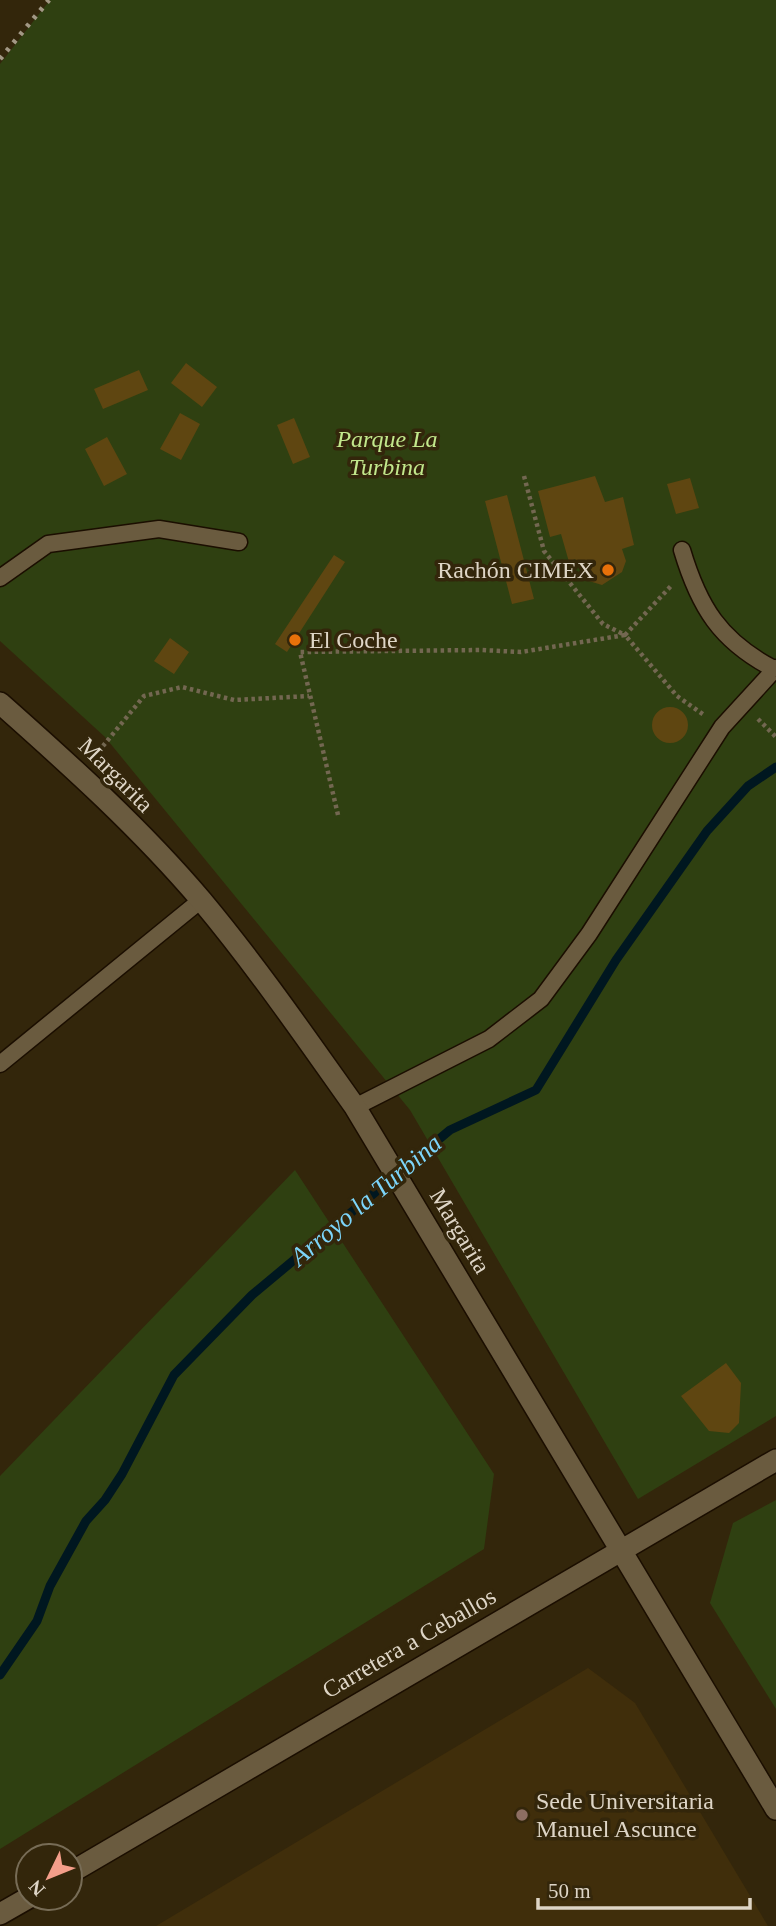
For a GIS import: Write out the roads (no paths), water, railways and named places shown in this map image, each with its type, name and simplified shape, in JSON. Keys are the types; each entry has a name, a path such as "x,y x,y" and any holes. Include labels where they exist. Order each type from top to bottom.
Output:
{"main road":[{"name":"Margarita","path":"0,703 80,774 201,900 287,1012 355,1107 776,1809"},
{"name":"Carretera a Ceballos","path":"84,1865 776,1460"}],"lane":[{"path":"0,578 48,544 159,529 239,542"},
{"path":"355,1107 489,1039 541,999 589,934 722,727 775,669 729,641 692,584 682,550"},
{"path":"0,1064 201,900"}],"waterway":[{"name":"Arroyo la Turbina","path":"0,1675 37,1621 50,1586 86,1521 105,1500 122,1474 174,1375 252,1295 450,1130 536,1090 616,960 707,831 748,786 776,767"}],"railway":[{"path":"0,59 49,0"}],"place":[{"name":"Rachón CIMEX","path":"608,570"},
{"name":"El Coche","path":"295,640"},
{"name":"Sede Universitaria Manuel Ascunce","path":"522,1815"}],"park label":[{"name":"Parque La Turbina","path":"387,453"}]}
